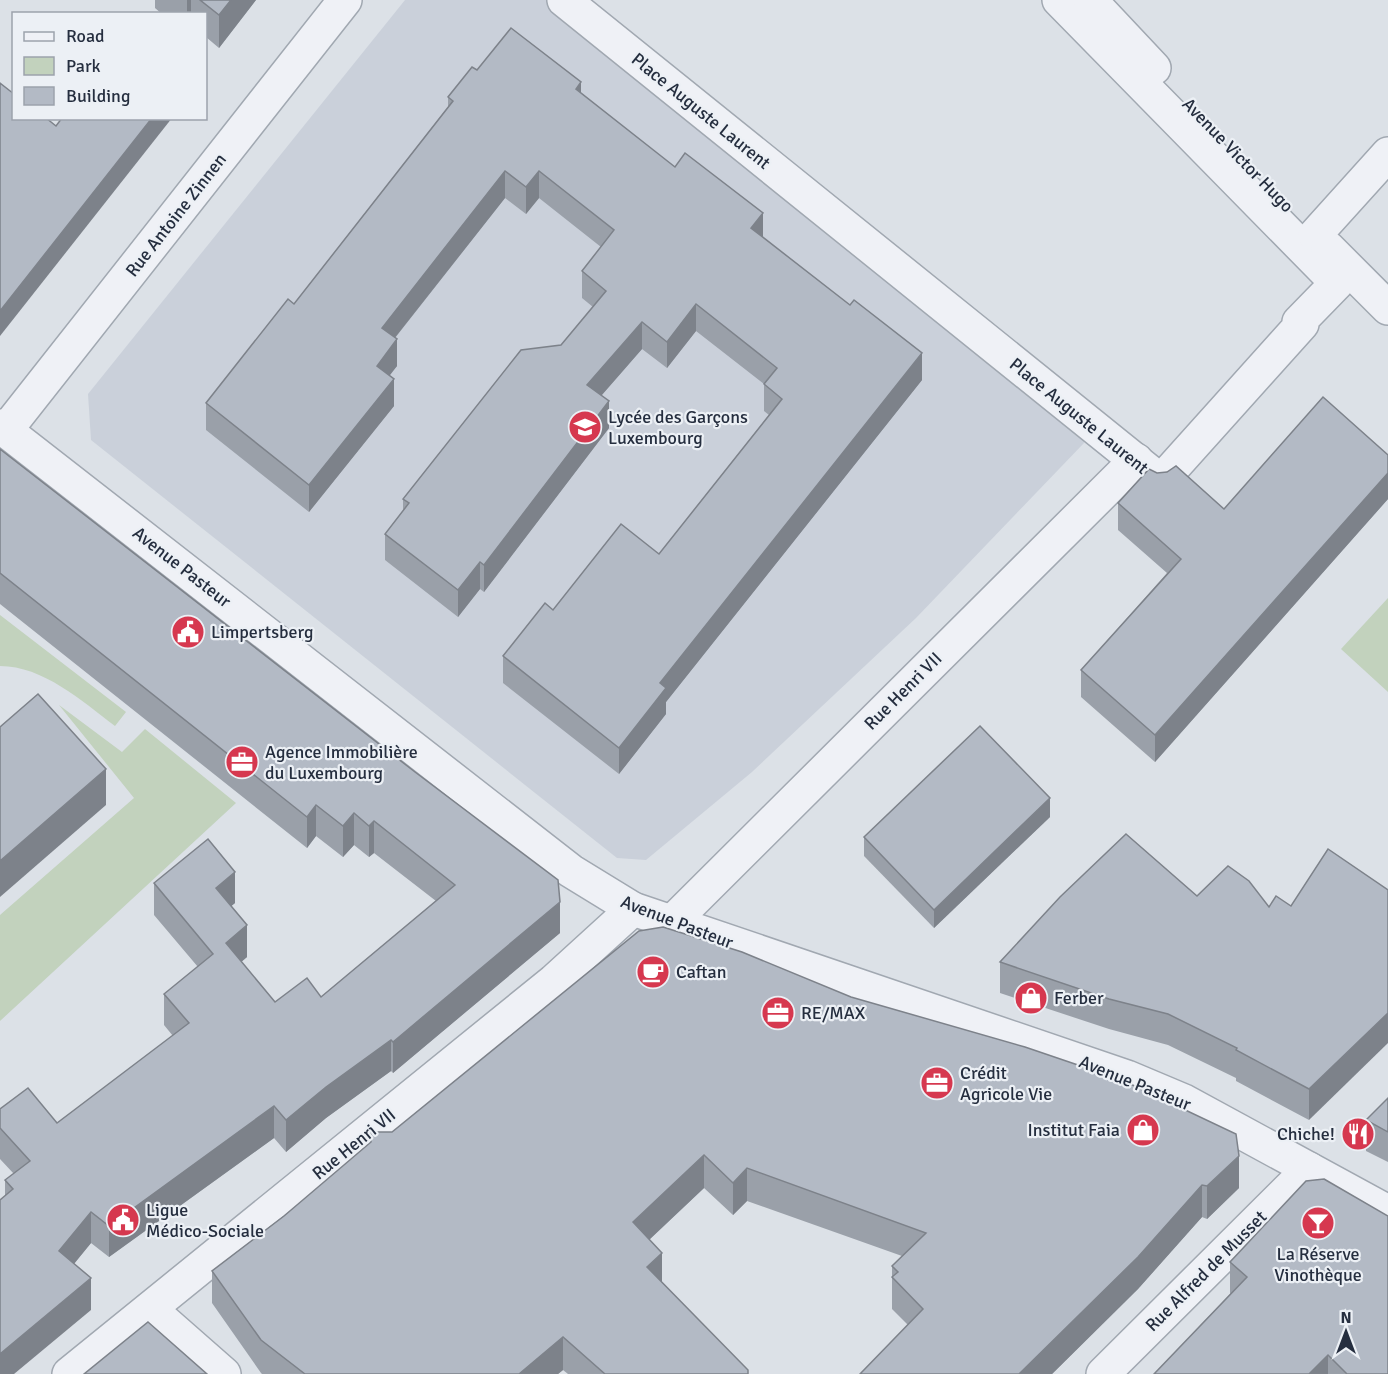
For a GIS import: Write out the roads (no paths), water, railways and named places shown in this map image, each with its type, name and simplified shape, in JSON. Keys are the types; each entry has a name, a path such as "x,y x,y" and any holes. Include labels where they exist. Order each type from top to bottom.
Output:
{"street":[{"name":"Rue Antoine Zinnen","path":"3,428 345,0"},
{"name":"Place Auguste Laurent","path":"564,0 1161,481 1302,324 1299,322 1337,283 1059,0"},
{"name":"Avenue Victor Hugo","path":"1090,0 1388,308"},
{"path":"1315,235 1388,154"},
{"name":"Avenue Pasteur","path":"3,428 562,864 633,909 1127,1077 1184,1101 1388,1212"},
{"name":"Rue Henri VII","path":"671,923 1136,460"},
{"name":"Rue Henri VII","path":"69,1374 554,981 633,909"},
{"name":"Rue Alfred de Musset","path":"1103,1374 1309,1169"},
{"path":"150,1309 224,1374"}],"place":[{"name":"Lycée des Garçons Luxembourg","path":"585,427"},
{"name":"Limpertsberg","path":"188,632"},
{"name":"Agence Immobilière du Luxembourg","path":"242,762"},
{"name":"Caftan","path":"653,972"},
{"name":"Ferber","path":"1031,998"},
{"name":"RE/MAX","path":"778,1013"},
{"name":"Crédit Agricole Vie","path":"937,1083"},
{"name":"Institut Faia","path":"1143,1130"},
{"name":"Chiche!","path":"1358,1134"},
{"name":"Ligue Médico-Sociale","path":"123,1220"},
{"name":"La Réserve Vinothèque","path":"1318,1223"}]}
